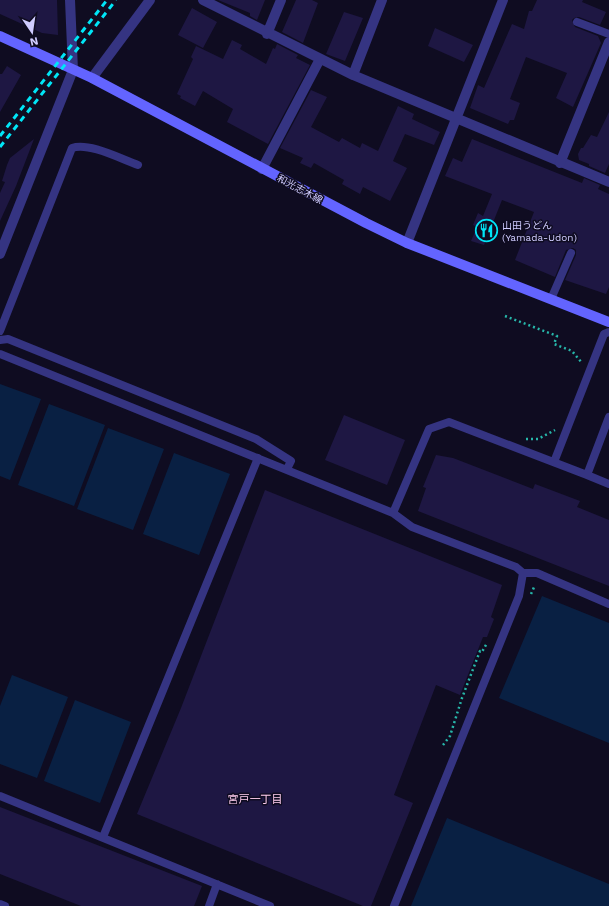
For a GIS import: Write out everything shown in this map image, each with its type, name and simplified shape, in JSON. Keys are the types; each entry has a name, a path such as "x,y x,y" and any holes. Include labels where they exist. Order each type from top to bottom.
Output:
{"main road":[{"name":"和光志木線","path":"0,36 92,78 326,204 407,243 609,322"}],"street":[{"path":"92,78 150,0"},
{"path":"203,0 267,34 353,75 560,163 609,182"},
{"path":"267,34 281,0"},
{"path":"353,75 382,0"},
{"path":"407,243 503,0"},
{"path":"0,254 73,70 72,2"},
{"path":"560,163 609,42"},
{"path":"262,169 320,60"}],"lane":[{"path":"577,22 609,34"},
{"path":"0,331 72,148 78,146 91,148 138,165"},
{"path":"552,299 571,254"},
{"path":"554,462 604,334 609,332"},
{"path":"0,340 8,339 256,439 291,461 287,470"},
{"path":"0,354 393,513 412,527 516,567 523,573 538,573 609,604"},
{"path":"587,474 609,417"},
{"path":"393,513 429,429 449,422 587,474 609,484"},
{"path":"104,837 258,458"},
{"path":"394,906 519,596 523,573"},
{"path":"0,796 104,837 270,906"},
{"path":"209,906 217,884"},
{"path":"0,904 5,906"}],"path":[{"path":"505,316 557,336 554,344 572,351 582,362 579,370"},
{"path":"523,439 538,439 556,429"},
{"path":"443,745 450,736 462,698 480,651 482,652 487,643"}],"water":[{"path":"0,384 41,399 10,480 0,476"},
{"path":"49,404 105,425 74,506 18,485"},
{"path":"108,428 164,449 133,530 77,509"},
{"path":"174,453 230,474 199,555 143,534"},
{"path":"542,596 609,623 609,743 499,698"},
{"path":"12,675 68,697 37,778 0,764 0,706"},
{"path":"75,700 131,722 100,803 44,781"},
{"path":"447,818 609,884 609,906 411,906"}],"building":[{"path":"0,0 57,0 58,35 42,33 0,14"},
{"path":"218,0 265,0 257,20 250,16 250,13"},
{"path":"296,0 312,0 318,3 303,43 282,32"},
{"path":"537,0 583,0 582,2 606,12 600,25 579,17 572,20 575,27 598,36 601,43 573,107 556,98 567,73 526,57 510,99 520,103 514,120 510,120 508,124 470,108 478,85 484,88 512,24 524,29 529,11 532,11"},
{"path":"192,8 217,22 203,48 178,35"},
{"path":"344,12 363,18 345,61 326,54"},
{"path":"435,28 473,45 464,62 428,46"},
{"path":"232,40 242,45 240,49 266,64 273,48 275,49 277,44 298,55 296,58 310,65 268,144 227,122 233,109 203,91 195,106 180,98 181,96 177,94 193,59 191,57 196,46 223,59"},
{"path":"7,66 21,75 0,112 0,74 2,74"},
{"path":"311,90 327,97 311,127 339,142 342,138 360,148 362,143 378,151 398,106 414,114 412,119 440,132 434,145 405,134 393,161 407,168 390,201 363,187 360,194 342,184 344,180 314,163 311,168 300,163 303,158 280,148"},
{"path":"609,112 609,164 605,173 579,160 578,154 591,135 597,137"},
{"path":"34,139 16,186 0,221 0,193 5,182 2,181 7,165 10,158"},
{"path":"472,139 582,183 584,178 600,185 598,189 609,194 609,287 606,294 565,280 576,255 576,250 573,248 566,250 555,277 515,260 534,212 502,200 484,245 471,241 477,227 473,225 478,213 483,216 492,194 445,176 453,158 462,162"},
{"path":"344,415 405,440 387,485 325,460"},
{"path":"436,455 453,458 533,489 535,484 580,501 577,507 609,520 609,586 418,511 426,488 423,487"},
{"path":"265,490 502,585 491,617 494,619 487,637 483,637 460,695 436,685 394,795 413,803 371,906 363,906 137,814 181,708"},
{"path":"0,807 202,886 194,906 81,906 0,874"}],"railway":[{"path":"0,136 107,0"},
{"path":"0,147 116,0"}],"place":[{"name":"山田うどん (Yamada-Udon)","path":"487,231"}],"district":[{"name":"宮戸一丁目","path":"255,799"}]}
